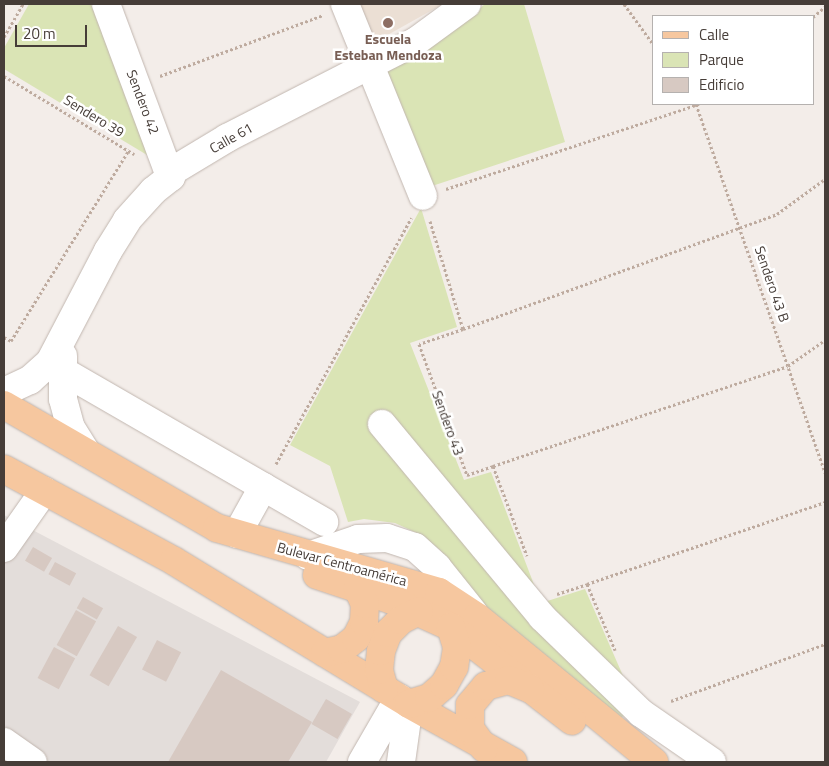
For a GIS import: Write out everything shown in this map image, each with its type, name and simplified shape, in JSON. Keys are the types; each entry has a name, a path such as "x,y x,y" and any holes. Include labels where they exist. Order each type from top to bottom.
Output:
{"main road":[{"name":"Bulevar Centroamérica","path":"4,405 227,531 308,556 439,592 477,617 654,762"},
{"path":"4,469 174,561 397,697 484,748 513,762"},
{"path":"227,531 262,558 419,611 451,627 627,762"},
{"path":"325,653 342,649 356,638 364,622 365,604 358,589"},
{"path":"397,697 379,670 384,642 401,620 419,611"},
{"path":"397,697 429,698 444,685 454,667 457,647 451,627"},
{"path":"484,748 470,729 470,705 486,686 509,680 531,689"}],"street":[{"name":"Sendero 42","path":"106,4 170,175"},
{"name":"Calle 61","path":"4,392 30,380 50,362 64,340 127,220 170,175 227,138 415,42 467,4"},
{"path":"346,5 369,67 423,196"},
{"name":"Calle 61","path":"64,340 61,370 63,399 71,428 86,452"},
{"path":"61,370 324,522"},
{"path":"382,424 542,617 642,713 712,762"},
{"path":"227,531 263,487"},
{"path":"4,548 44,491"},
{"path":"308,556 358,539 387,538 415,548 437,567 477,617"},
{"path":"362,762 397,697"},
{"path":"397,697 401,762"},
{"path":"4,742 33,762"}],"path":[{"path":"4,37 23,4"},
{"path":"624,4 652,43"},
{"path":"136,84 346,5"},
{"path":"814,16 825,7"},
{"name":"Sendero 39","path":"4,76 170,175"},
{"path":"263,487 423,196 694,105"},
{"name":"Sendero 43 B","path":"697,105 825,473"},
{"path":"4,337 11,341 129,150"},
{"path":"423,196 463,330 777,214 825,179"},
{"name":"Sendero 43","path":"463,330 419,344 467,475 493,466"},
{"path":"530,564 493,466 788,366 825,340"},
{"path":"552,596 825,502"},
{"path":"588,584 618,658"},
{"path":"642,713 825,644"}],"shaded area":[{"name":"Escuela Esteban Mendoza","path":"360,4 443,4 375,42"},
{"path":"4,515 360,702 326,762 4,762"}],"green space":[{"path":"29,4 115,4 157,161 4,69 4,48"},
{"path":"485,4 524,4 565,142 426,188 382,74 462,24"},
{"path":"421,208 457,327 410,343 464,480 491,472 541,603 585,589 638,710 610,722 479,605 441,551 421,535 395,523 364,519 348,522 330,466 290,445"}],"building":[{"path":"33,547 52,558 44,572 25,561"},
{"path":"55,562 76,573 70,586 48,574"},
{"path":"83,597 103,608 97,620 77,608"},
{"path":"76,610 96,621 77,656 57,645"},
{"path":"118,626 137,637 109,686 90,675"},
{"path":"157,640 181,652 166,682 142,669"},
{"path":"54,647 75,658 59,689 38,678"},
{"path":"221,670 312,722 288,762 168,762"},
{"path":"326,699 352,714 337,739 312,724"}],"place":[{"name":"Escuela Esteban Mendoza","path":"388,23"}]}
